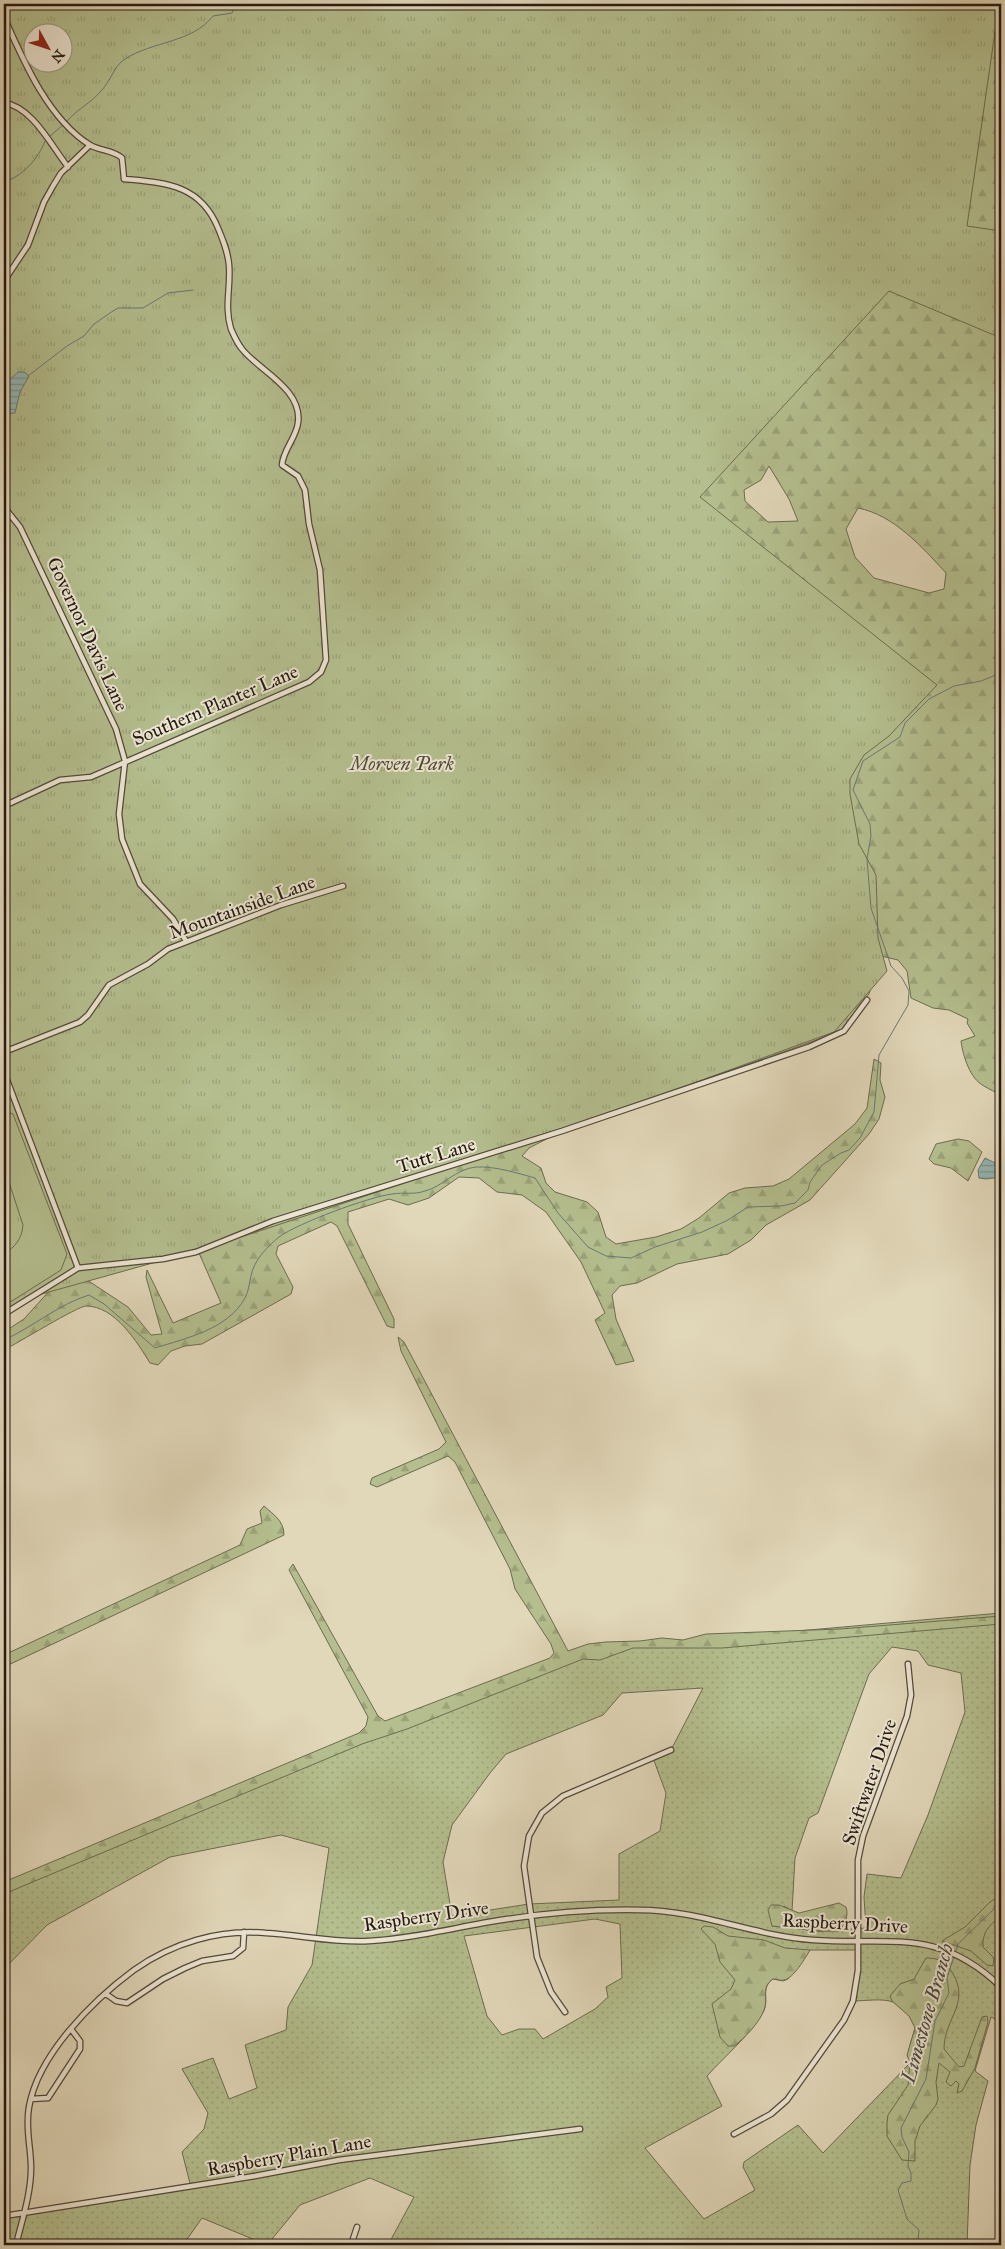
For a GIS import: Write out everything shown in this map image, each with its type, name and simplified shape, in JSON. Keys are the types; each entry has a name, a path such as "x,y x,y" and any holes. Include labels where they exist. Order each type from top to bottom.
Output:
{"street":[{"name":"Southern Planter Lane","path":"4,17 38,87 66,123 90,145 122,158 124,179 164,183 183,189 200,201 217,224 227,252 229,266 228,307 234,334 243,350 283,387 293,402 297,413 298,423 282,456 282,465 298,476 305,490 309,524 320,570 326,651 325,666 309,682 91,777 60,780 4,806"},
{"path":"4,103 18,107 32,118 68,168"},
{"path":"4,281 28,245 44,202 62,173 90,145"},
{"name":"Governor Davis Lane","path":"4,507 20,527 110,714 125,761 119,814 122,839 140,884 173,919 186,941"},
{"name":"Mountainside Lane","path":"4,1052 80,1022 88,1015 109,986 148,964 168,949 282,905 343,886"},
{"name":"Tutt Lane","path":"4,1314 78,1268 163,1259 196,1252 273,1220 444,1169 686,1090 828,1040 844,1031 867,1000"},
{"path":"4,1072 78,1268"},
{"name":"Swiftwater Drive","path":"734,2134 767,2116 787,2100 844,2020 856,1990 859,1854 907,1716 911,1694 908,1664"},
{"path":"565,2012 551,1992 540,1969 530,1916 524,1856 529,1836 542,1813 556,1800 671,1750"},
{"name":"Raspberry Drive","path":"16,2245 30,2178 27,2123 31,2099 44,2064 58,2043 106,1994 136,1969 167,1951 201,1938 244,1932 331,1941 367,1941 408,1937 530,1916 612,1910 664,1911 712,1919 780,1936 815,1941 912,1941 951,1951 983,1971 1001,1986"},
{"path":"106,1994 116,2001 127,2003 163,1979 185,1968 202,1961 238,1953 243,1948 244,1932"},
{"path":"31,2099 48,2098 80,2049 80,2041 71,2030"},
{"name":"Raspberry Plain Lane","path":"4,2216 255,2176 339,2160 580,2128"},
{"path":"351,2245 357,2227"}],"green space":[{"name":"Morven Park","path":"4,4 999,4 967,226 1001,231 1001,338 889,291 700,497 937,685 889,736 864,755 850,779 850,794 859,844 876,875 878,938 887,971 834,1032 562,1131 217,1245 31,1297 4,1311"},
{"name":"Morven Park","path":"129,4 1001,4 1001,1096 979,1083 968,1066 961,1041 975,1036 967,1023 968,1019 949,1010 933,1008 911,998 907,971 898,960 881,956 869,994 839,1032 562,1131 529,1148 522,1156 541,1168 546,1183 555,1192 587,1202 598,1212 606,1237 616,1244 656,1237 681,1229 699,1218 729,1193 745,1188 773,1186 789,1179 855,1124 867,1108 874,1059 881,1063 880,1080 885,1097 879,1119 869,1134 810,1200 766,1225 751,1240 728,1254 677,1264 637,1283 620,1286 612,1295 616,1319 634,1361 616,1365 595,1320 605,1313 581,1262 546,1212 522,1195 497,1192 479,1178 459,1177 429,1198 408,1205 389,1199 348,1212 348,1224 394,1319 394,1328 387,1326 337,1226 331,1222 278,1246 276,1254 293,1287 291,1294 202,1344 185,1346 171,1351 158,1365 150,1363 139,1345 116,1318 97,1308 86,1306 60,1318 4,1350 4,1328 10,1328 24,1319 51,1289 84,1278 128,1307 151,1335 162,1334 146,1277 147,1270 173,1323 221,1303 195,1244 63,72 72,72 72,53","holes":["769,466 789,499 798,521 768,522 745,501 744,490 761,480","858,508 884,517 907,533 946,573 944,589 929,593 874,578 855,557 846,529"]},
{"path":"4,1111 13,1114 67,1254 61,1270 4,1306 4,1254 17,1242 23,1225 4,1167"},
{"path":"958,1139 969,1141 982,1152 968,1181 951,1168 934,1164 929,1159 936,1144"},
{"path":"398,1337 404,1342 568,1651 588,1644 662,1638 683,1640 706,1634 840,1629 1001,1616 1001,1624 722,1648 633,1648 600,1660 583,1659 407,1729 362,1744 4,1894 4,1882 359,1733 366,1726 368,1717 289,1570 293,1564 378,1716 385,1721 550,1658 554,1653 551,1644 515,1589 510,1569 455,1462 448,1456 377,1487 370,1484 372,1478 439,1449 446,1442 401,1351"},
{"path":"264,1506 280,1522 284,1535 4,1667 4,1655 240,1545 247,1529 262,1523 260,1511"},
{"path":"1001,1613 1001,2022 991,2017 975,2071 988,2081 976,2125 970,2165 967,2245 388,2245 414,2197 370,2178 300,2205 267,2245 202,2218 183,2245 4,2245 4,2216 191,2187 182,2152 204,2129 208,2113 182,2069 213,2058 229,2099 257,2088 245,2045 286,2030 288,2007 312,1965 329,1848 281,1835 170,1857 47,1925 4,1969 4,1890 376,1730 594,1649","holes":["892,1647 918,1651 928,1665 961,1673 965,1712 928,1815 901,1878 867,1874 864,1897 866,1928 813,1932 801,1928 772,1926 784,1906 792,1911 795,1858 809,1818 818,1813 869,1674","703,1688 671,1750 653,1758 666,1793 660,1831 619,1854 619,1900 529,1904 452,1916 443,1862 452,1825 490,1773 506,1754 603,1715 622,1693","595,1919 620,1924 622,1978 606,1987 608,1997 595,2009 543,2039 535,2029 519,2029 502,2035 487,2016 464,1936","810,1950 858,1950 853,2001 889,2001 907,2013 915,2024 909,2050 910,2063 823,2153 798,2125 744,2162 743,2167 755,2190 704,2219 645,2148 722,2106 707,2076 743,2038 762,2014 766,2004 766,1991 769,1983 773,1979 783,1981 788,1979"]},
{"path":"1001,1895 1001,1917 987,1929 983,1942 983,1947 994,1958 993,1966 987,1965 971,1951 942,1941 965,1927 990,1902"},
{"path":"839,1903 846,1907 847,1917 839,1931 772,1926 768,1910 771,1905 779,1905 799,1913"},
{"path":"704,1926 713,1927 728,1936 764,1940 785,1948 810,1950 799,1967 788,1979 773,1979 769,1982 762,2015 751,2030 734,2046 728,2046 720,2037 712,2004 731,1989 735,1980 720,1962 715,1944 701,1929"},
{"path":"926,1958 942,1961 956,1980 959,1990 958,2000 948,2027 944,2049 959,2067 964,2066 982,2017 987,2016 988,2022 975,2068 962,2091 957,2093 959,2084 956,2081 951,2086 946,2082 950,2072 939,2063 936,2082 938,2099 936,2105 920,2126 915,2141 915,2161 902,2160 887,2136 887,2123 888,2115 908,2085 910,2063 907,2055 915,2028 909,2016 892,2001 890,1996 900,1984 914,1979"}],"water":[{"path":"18,372 24,372 29,376 20,392 15,413 7,414 4,411 4,385"},
{"path":"985,1158 1001,1166 1001,1177 979,1178 978,1170"}],"waterway":[{"path":"66,122 99,93 122,61 148,48 194,32 213,16 232,13 236,4"},
{"path":"49,137 63,125"},
{"path":"4,182 11,180 29,166 39,154 45,141"},
{"path":"28,376 67,346 84,336 94,324 118,308 143,308 168,293 193,290"},
{"path":"4,1340 67,1304 89,1295 104,1304 155,1348 193,1336 217,1325 238,1309 246,1295 258,1259 274,1241 288,1231 334,1211 367,1200 392,1194 417,1193 432,1189 469,1168 498,1169 535,1178 558,1213 588,1247 606,1256 631,1258 655,1247 702,1232 728,1220 748,1207 781,1206 795,1203 808,1190 810,1182 822,1165 849,1150 860,1138 874,1112 879,1055 908,1005 909,991 902,978 891,966 871,908 867,859 871,836 870,824 853,790 863,761 900,737 905,723 929,699 954,686 981,681 1001,673"},
{"name":"Limestone Branch","path":"913,2245 918,2241 919,2230 907,2219 898,2190 902,2183 911,2181 911,2173 908,2166 909,2152 902,2137 901,2128 926,2079 935,2021 949,1993 947,1978 958,1944 1001,1904"}]}
